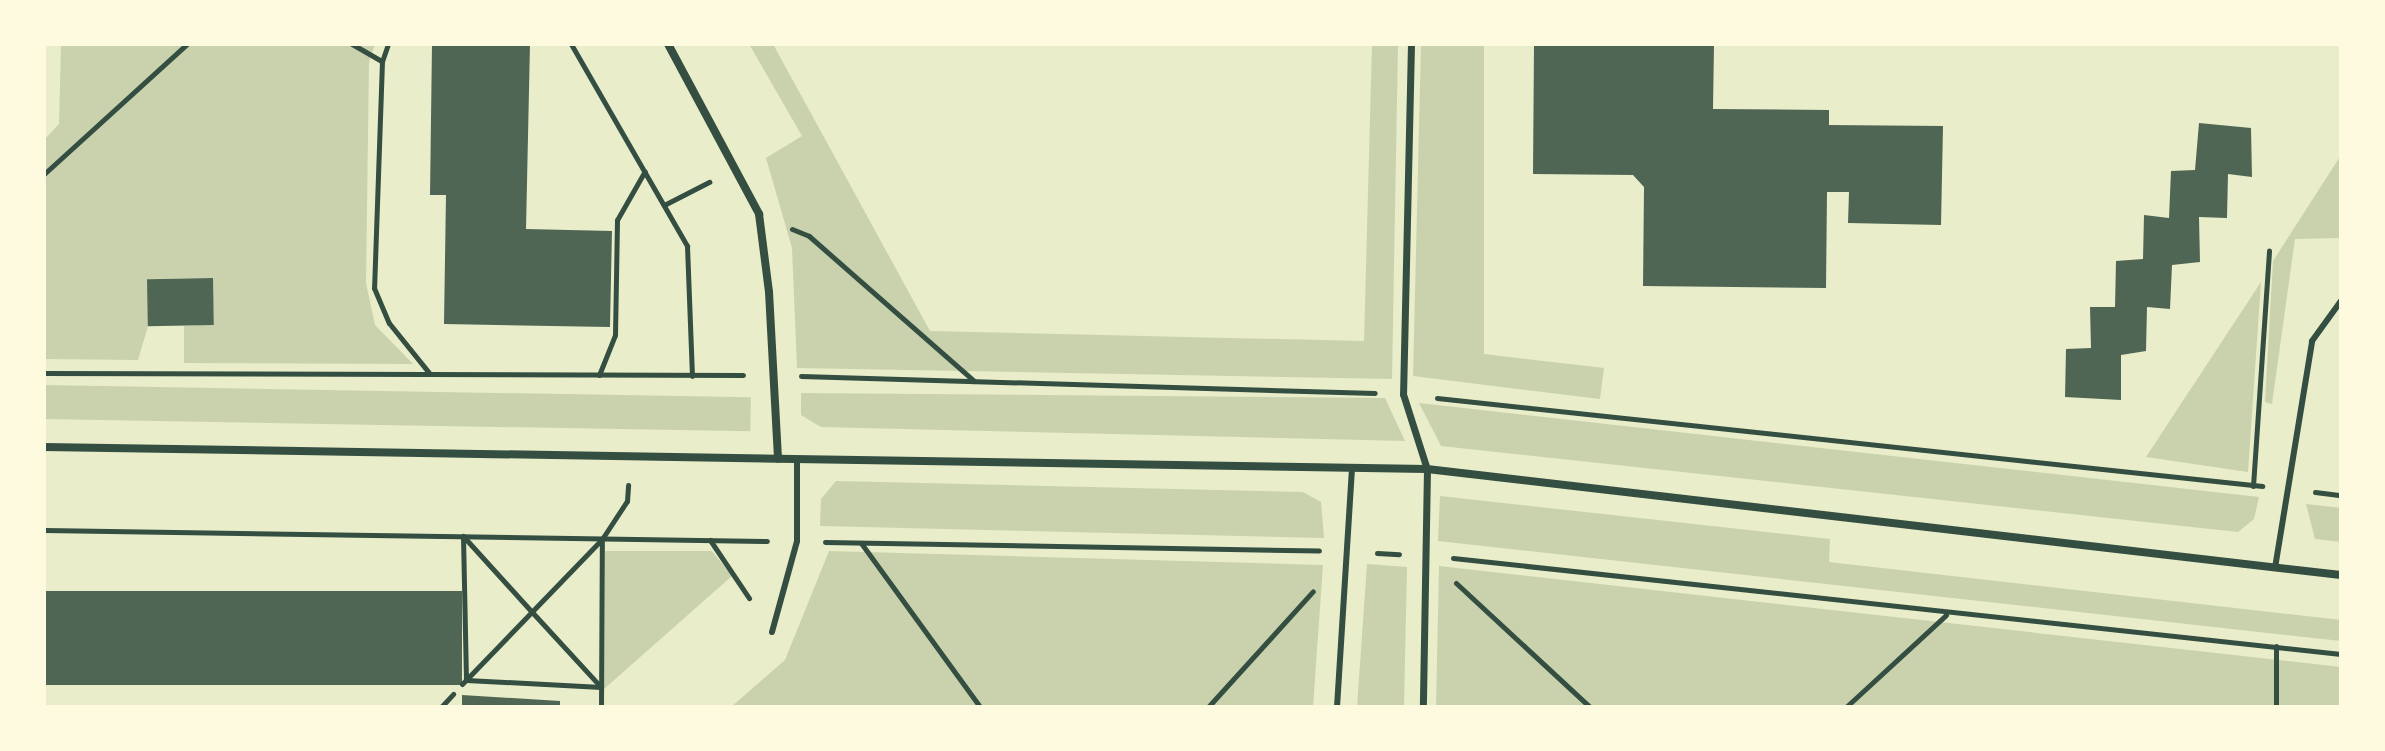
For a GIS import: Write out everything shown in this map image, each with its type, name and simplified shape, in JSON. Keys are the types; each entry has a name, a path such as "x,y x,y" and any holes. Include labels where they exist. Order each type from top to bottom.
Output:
{"street":[{"path":"668,44 759,214 774,375 778,459"},
{"path":"1411,44 1403,394 1427,469 1423,707"},
{"path":"44,447 1427,469 2341,575"}],"lane":[{"path":"2275,568 2285,488 2312,341 2341,301"},
{"path":"772,632 797,541 797,459"},
{"path":"1337,707 1352,468"}],"path":[{"path":"44,174 187,44"},
{"path":"352,44 382,61"},
{"path":"388,44 382,61 374,288 389,323 430,374"},
{"path":"571,44 687,246 692,376"},
{"path":"664,205 734,167"},
{"path":"599,375 615,335 617,220 645,170"},
{"path":"759,214 809,236 975,381"},
{"path":"2253,486 2269,251"},
{"path":"44,373 774,375 1403,394 2341,495"},
{"path":"464,682 602,539 627,501 628,457"},
{"path":"44,530 797,541 1426,555 1947,614 2341,654"},
{"path":"463,536 601,687"},
{"path":"463,536 464,682"},
{"path":"601,707 602,539"},
{"path":"710,540 772,632"},
{"path":"861,543 980,707"},
{"path":"1208,707 1349,552"},
{"path":"1426,555 1590,707"},
{"path":"1846,707 1947,614"},
{"path":"2276,646 2276,707"},
{"path":"464,682 601,687"},
{"path":"441,707 453,694"}],"green space":[{"path":"61,44 375,44 369,62 366,283 375,325 413,364 184,363 184,326 214,324 212,278 148,279 148,326 138,360 44,359 44,140 59,124"},
{"path":"749,44 773,44 930,331 1364,341 1372,44 1398,44 1392,379 797,368 792,248 766,158 802,136"},
{"path":"1421,44 1484,44 1484,354 1604,368 1600,399 1413,376"},
{"path":"2341,155 2341,238 2295,239 2272,404 2265,402 2273,261"},
{"path":"2261,282 2248,472 2146,457"},
{"path":"44,385 751,397 750,431 44,419"},
{"path":"801,393 1385,398 1405,441 821,427 801,415"},
{"path":"1419,403 2259,497 2254,519 2238,532 1441,446"},
{"path":"836,481 1303,492 1321,502 1324,538 820,526 821,499"},
{"path":"1440,496 1830,539 1829,562 2341,620 2341,641 1438,541"},
{"path":"2306,504 2341,508 2341,542 2315,539"},
{"path":"605,551 712,551 732,576 604,689"},
{"path":"829,551 1323,565 1313,707 731,707 785,660"},
{"path":"1367,564 1407,567 1404,707 1357,707"},
{"path":"1439,566 2341,667 2341,707 1436,707"}],"building":[{"path":"432,44 530,44 526,229 612,231 610,327 444,324 446,195 430,195"},
{"path":"1534,44 1714,44 1713,109 1829,110 1829,125 1943,126 1941,225 1848,223 1849,192 1827,192 1826,288 1643,286 1644,187 1633,175 1533,174"},
{"path":"2199,123 2251,128 2252,177 2228,174 2227,218 2199,217 2200,262 2172,265 2170,309 2147,307 2146,351 2121,355 2121,400 2065,397 2066,349 2091,348 2090,307 2115,307 2116,261 2143,259 2144,215 2169,218 2171,171 2195,170"},
{"path":"213,278 214,325 148,326 147,279"},
{"path":"44,591 462,591 462,685 44,685"},
{"path":"462,695 560,701 560,707 462,707"}]}
